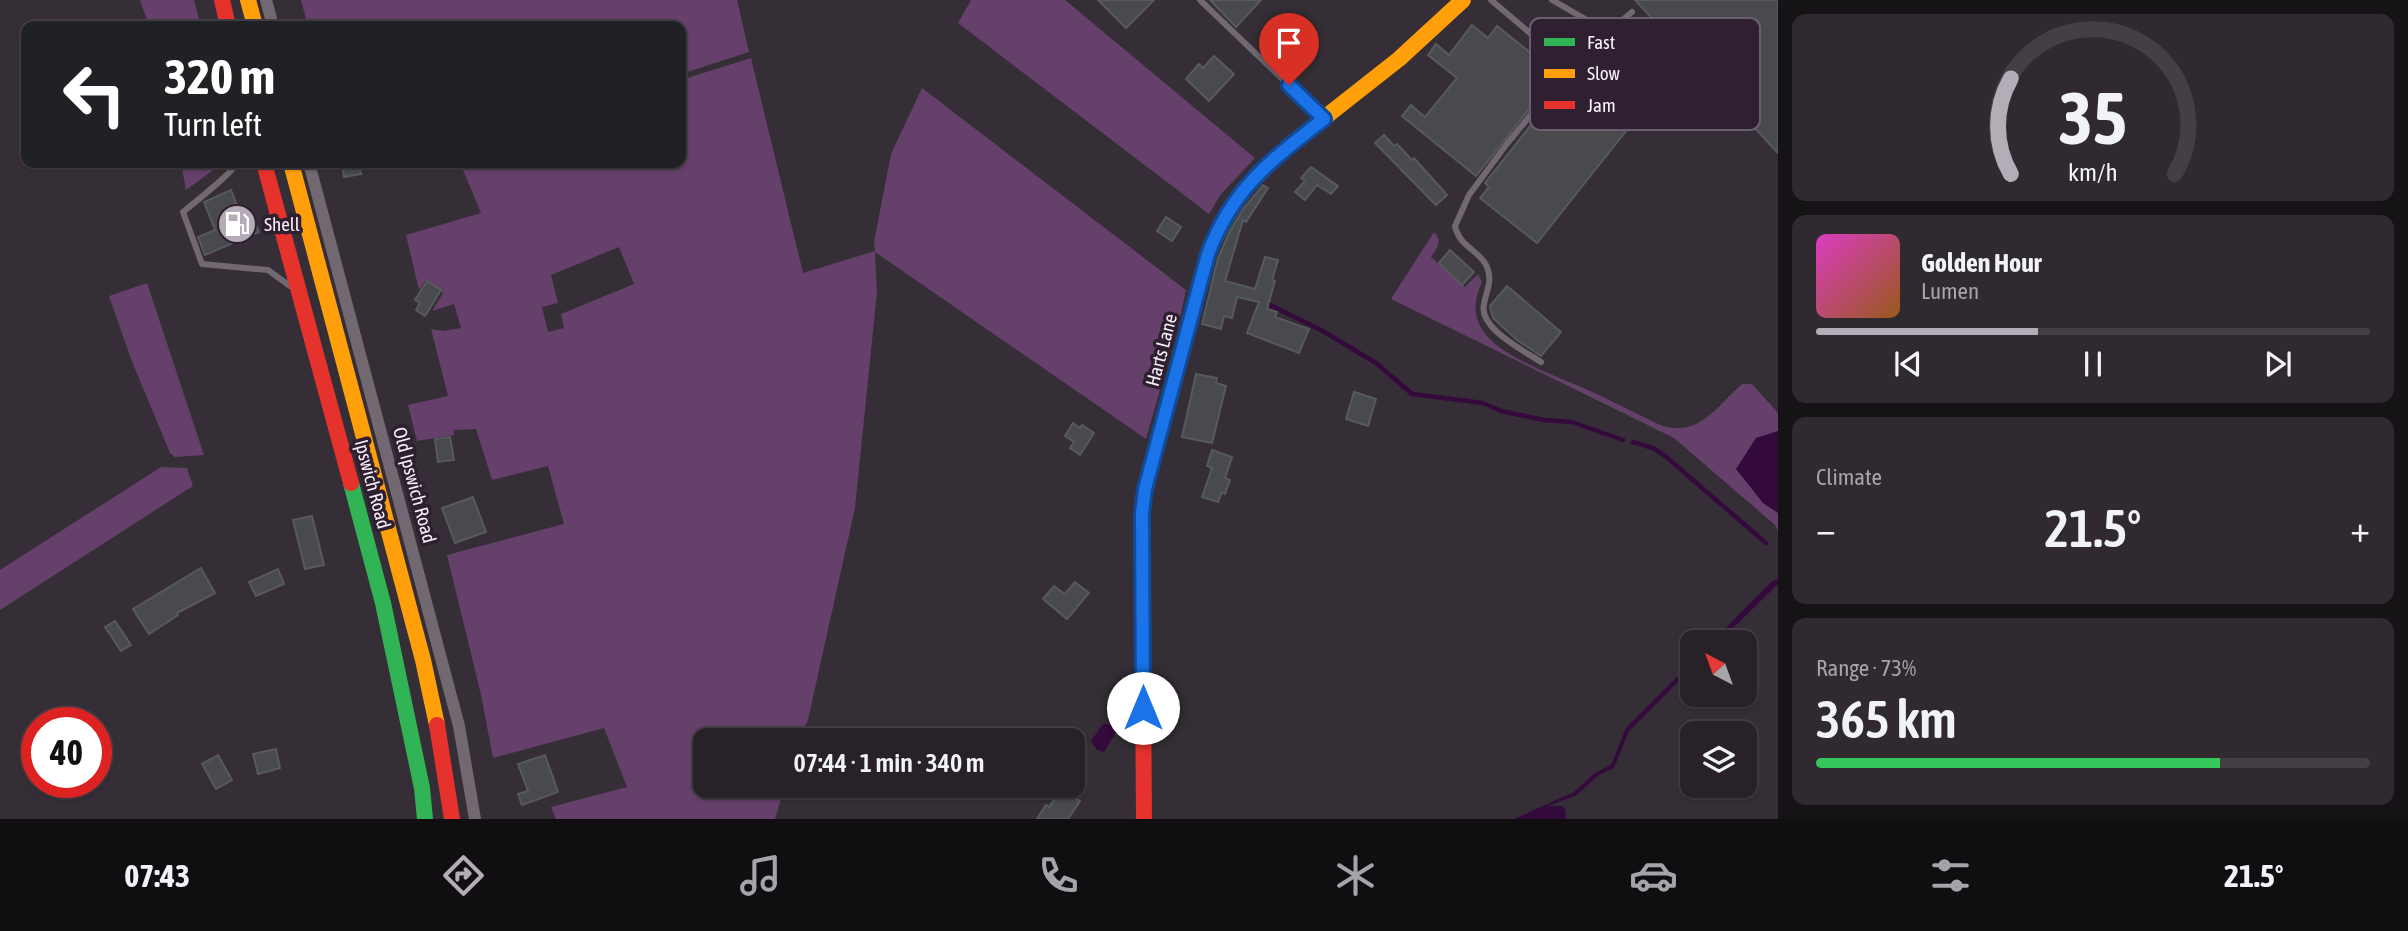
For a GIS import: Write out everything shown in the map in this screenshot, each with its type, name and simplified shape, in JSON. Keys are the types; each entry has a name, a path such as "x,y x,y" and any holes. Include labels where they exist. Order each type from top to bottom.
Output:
{"main road":[{"path":"222,0 227,21"},
{"path":"248,0 254,21"},
{"name":"Harts Lane","path":"1144,819 1142,513 1145,489 1208,254 1217,230 1244,187 1287,147 1396,62 1463,0"},
{"name":"Ipswich Road","path":"265,168 386,615 422,788 425,819"},
{"name":"Ipswich Road","path":"292,168 423,660 452,815"}],"street":[{"path":"266,0 272,21"},
{"name":"Old Ipswich Road","path":"310,168 459,726 475,819"}],"lane":[{"path":"1200,0 1324,119"},
{"path":"1491,0 1530,33"},
{"path":"1552,0 1582,18"},
{"path":"1625,18 1632,12"},
{"path":"1530,116 1477,185 1455,226 1461,241 1488,268 1490,285 1483,310 1490,326 1541,362"},
{"path":"234,168 222,181 183,212 202,264 268,270 278,275 299,294"}],"shaded area":[{"path":"140,0 194,0 200,21 147,21"},
{"path":"301,0 737,0 749,52 686,72 686,21 307,21"},
{"path":"971,0 1065,0 1255,158 1221,194 1209,214 958,23"},
{"path":"751,58 803,273 875,251 874,242 891,154 922,88 1186,290 1178,328 1174,327 1172,332 1176,334 1146,439 875,252 877,292 855,508 808,720 804,728 693,728 693,798 781,798 775,819 556,819 551,807 627,787 604,728 493,758 481,695 447,555 564,524 548,466 492,480 476,429 454,430 454,435 417,441 408,405 448,396 431,329 443,331 461,328 454,304 432,311 443,293 425,281 419,290 406,235 481,213 462,168 686,168 686,78","holes":["619,247 634,284 561,314 564,328 548,332 542,307 558,303 551,275"]},
{"path":"182,168 216,168 186,190"},
{"path":"1434,232 1439,241 1431,257 1465,287 1478,274 1482,282 1477,296 1477,317 1488,337 1497,346 1539,369 1660,425 1674,428 1696,424 1715,411 1742,384 1752,384 1778,413 1778,531 1775,525 1674,438 1391,299"},
{"path":"147,283 204,455 175,457 170,453 131,359 109,296"},
{"path":"1778,431 1778,513 1763,503 1736,469 1756,438"},
{"path":"161,467 187,468 193,486 0,610 0,570"},
{"path":"1778,579 1778,584 1731,630 1724,630 1771,582"},
{"path":"1680,674 1680,680 1629,731 1614,768 1599,775 1575,796 1547,806 1562,806 1566,819 1514,819 1574,792 1596,772 1611,765 1626,728"},
{"path":"1103,724 1111,725 1117,731 1104,752 1097,750 1091,741"}],"building":[{"path":"1098,0 1154,0 1126,28"},
{"path":"1210,0 1261,0 1236,27"},
{"path":"1635,0 1778,0 1778,153 1757,130 1760,130 1760,18 1652,18"},
{"path":"1472,25 1488,38 1497,26 1530,52 1530,108 1476,176 1402,116 1411,105 1425,117 1457,78 1428,55 1436,44 1449,55"},
{"path":"1298,34 1314,48 1293,70 1278,55 1273,60 1265,53 1273,45 1280,52"},
{"path":"1214,56 1234,74 1209,101 1186,79 1199,64 1203,68"},
{"path":"1530,126 1530,130 1627,130 1537,243 1480,198 1489,187 1485,183"},
{"path":"1384,135 1412,160 1414,158 1447,195 1436,205 1375,143"},
{"path":"1311,167 1338,186 1331,194 1317,185 1305,200 1295,192 1305,181 1301,178"},
{"path":"343,168 360,168 361,174 344,177"},
{"path":"1263,185 1268,188 1246,222 1243,220 1225,281 1255,289 1265,257 1278,260 1267,309 1277,312 1275,317 1309,329 1299,353 1247,333 1259,302 1237,297 1232,318 1224,316 1221,329 1202,324 1218,258 1244,208"},
{"name":"Shell","path":"231,190 242,218 251,214 259,232 205,255 198,237 215,230 204,202"},
{"path":"1166,217 1181,227 1172,241 1157,231"},
{"path":"1450,250 1474,272 1462,285 1439,263"},
{"path":"427,281 441,290 425,316 416,310 420,303 415,300"},
{"path":"1507,286 1561,332 1541,356 1517,340 1493,318 1490,306"},
{"path":"1196,374 1217,378 1216,383 1226,386 1212,443 1182,437"},
{"path":"1354,392 1376,399 1368,426 1346,419"},
{"path":"1073,423 1094,433 1080,455 1070,448 1074,442 1065,436"},
{"path":"450,437 454,460 438,462 435,439"},
{"path":"1212,450 1232,457 1225,478 1230,480 1225,494 1222,492 1218,502 1202,497 1212,468 1207,466"},
{"path":"473,497 486,532 455,543 442,508"},
{"path":"312,516 324,565 305,569 293,520"},
{"path":"201,568 215,593 177,613 178,615 149,634 133,609"},
{"path":"278,569 284,584 256,596 249,582"},
{"path":"1075,582 1089,593 1067,619 1043,599 1054,586 1065,594"},
{"path":"115,621 131,645 121,651 105,627"},
{"path":"276,749 280,768 258,774 253,754"},
{"path":"218,755 232,780 216,789 202,764"},
{"path":"545,755 558,792 522,805 518,794 528,791 518,764"},
{"path":"1055,798 1076,798 1080,801 1068,819 1037,819 1046,805 1049,807"}],"waterway":[{"path":"1264,302 1321,330 1376,363 1412,394 1483,403 1501,411 1544,420 1572,422 1623,440"},
{"path":"1633,442 1653,448 1664,455 1766,543"}],"traffic: fast":[{"path":"1142,555 1145,489 1208,254 1230,211 1259,174"},
{"path":"351,483 383,603 422,788 425,819"}],"traffic: slow":[{"path":"248,0 254,21"},
{"path":"1259,174 1291,144 1399,59 1463,0"},
{"path":"292,168 423,660 437,725"}],"traffic: jam":[{"path":"222,0 227,21"},
{"path":"265,168 351,483"},
{"path":"1142,555 1144,819"},
{"path":"437,725 452,819"}],"place":[{"name":"Shell","path":"237,224"}],"route":[{"path":"1143,708 1142,513 1145,489 1208,254 1217,230 1244,187 1287,147 1324,119 1289,85"}]}
